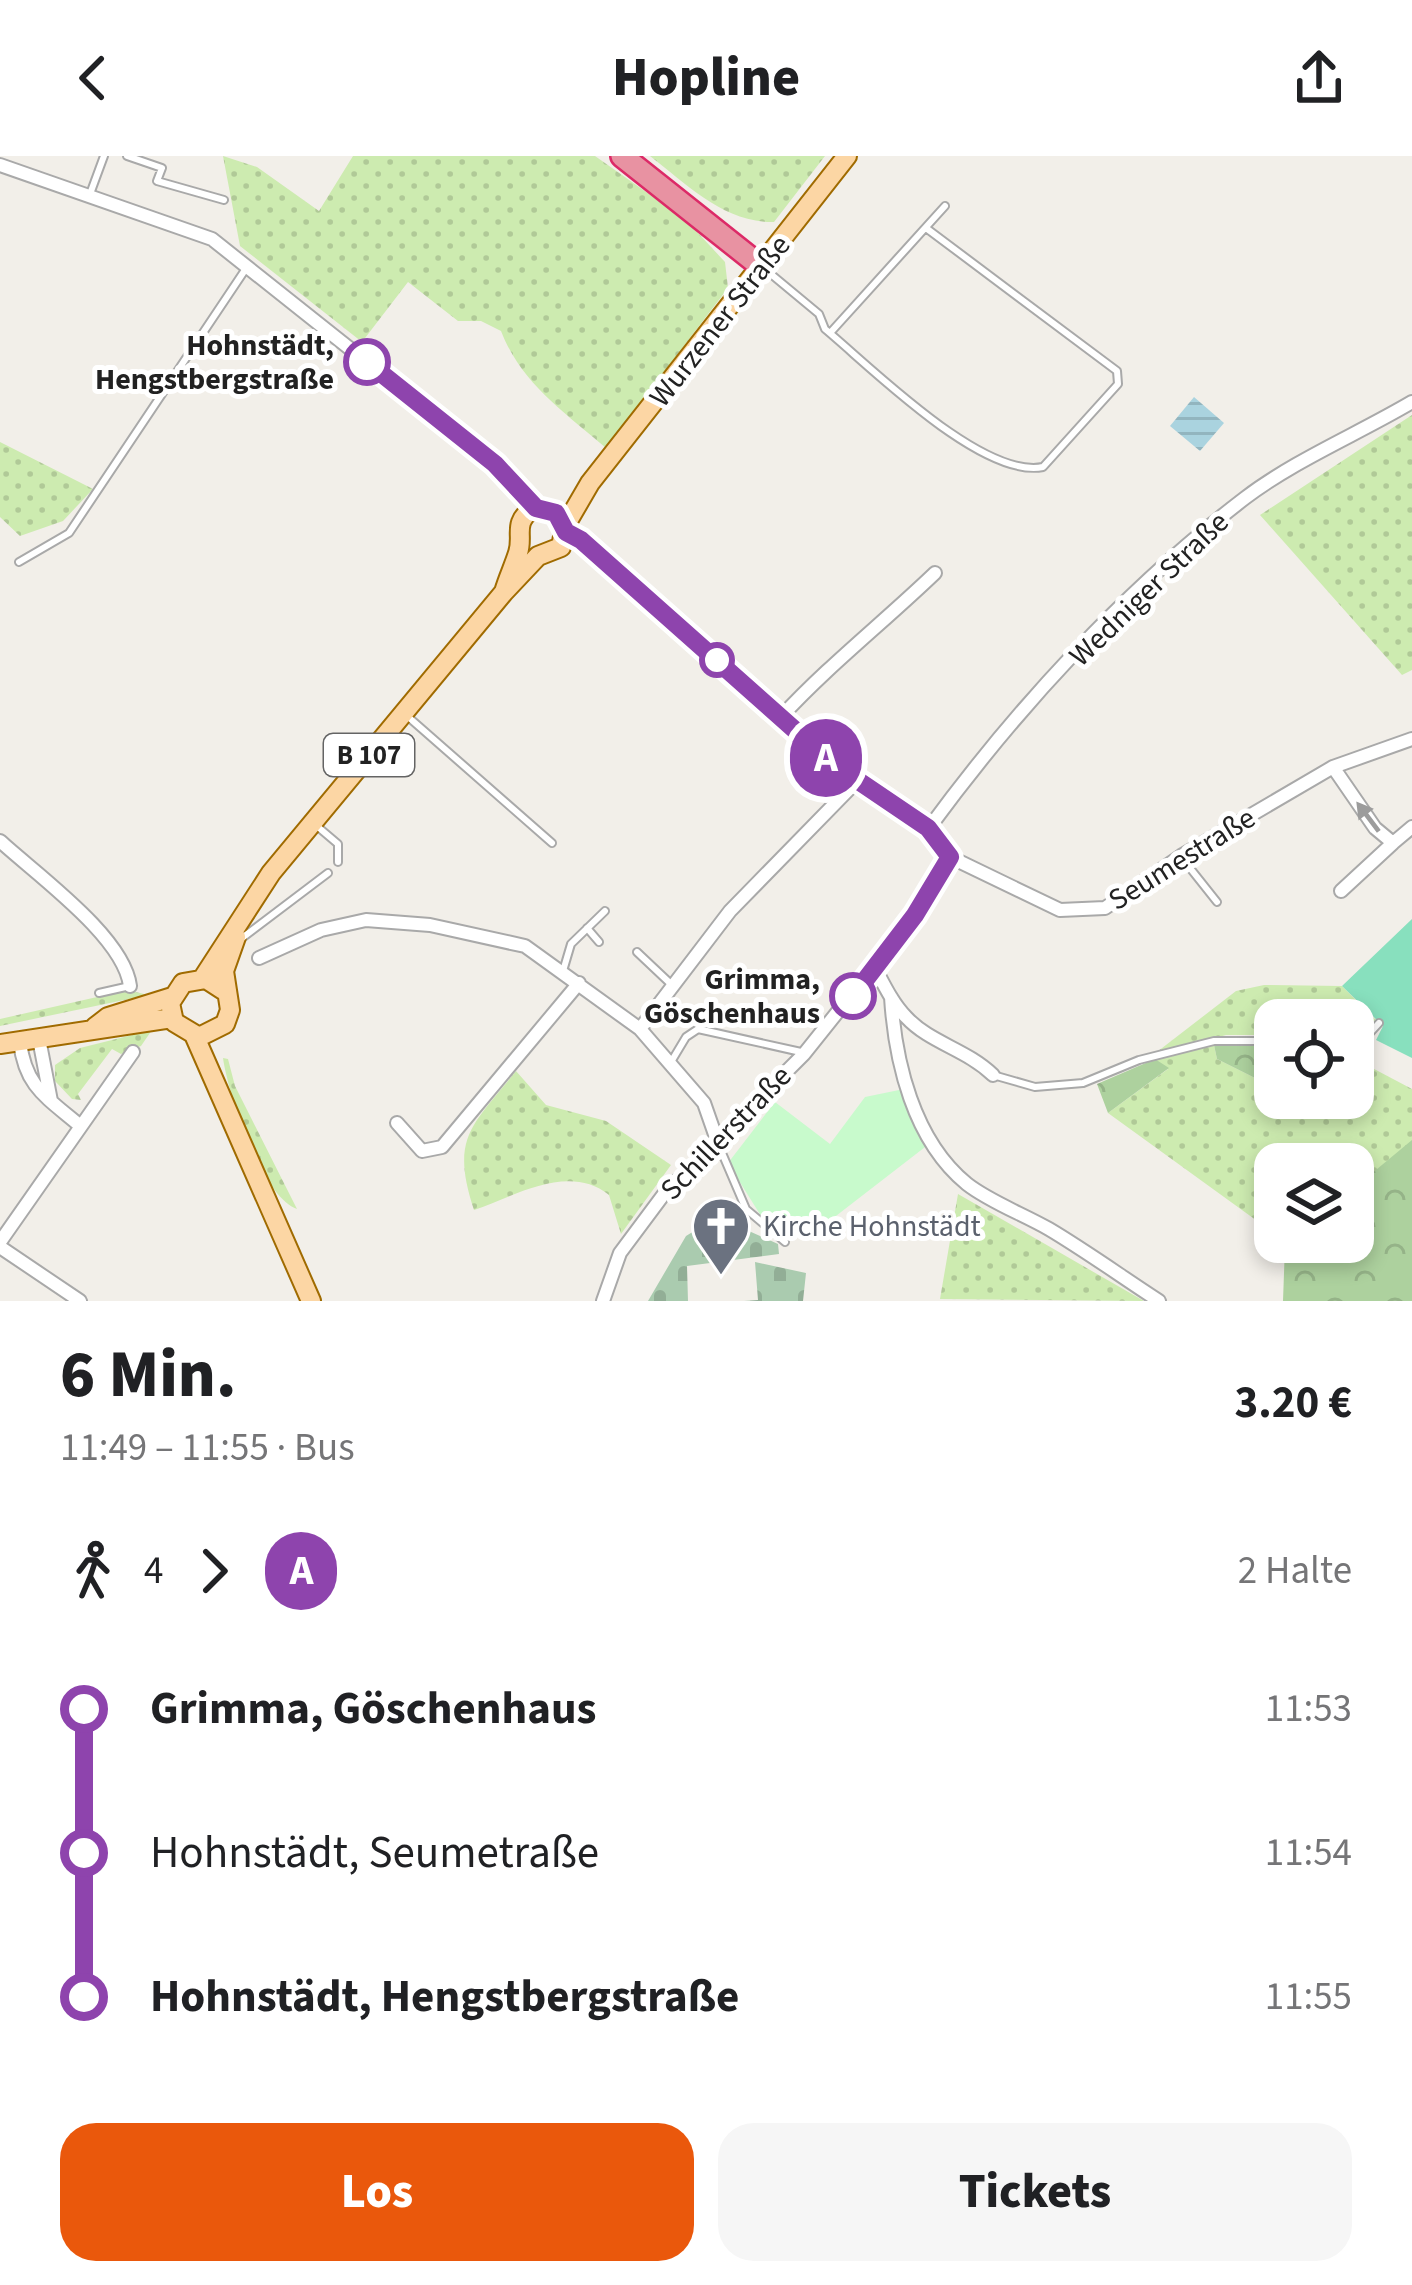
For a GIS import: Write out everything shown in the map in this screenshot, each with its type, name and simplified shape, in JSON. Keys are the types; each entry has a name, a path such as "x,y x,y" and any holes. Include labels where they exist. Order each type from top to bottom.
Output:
{"highway":[{"path":"622,156 763,268"}],"main road":[{"name":"Wurzener Straße","path":"530,551 517,532 548,519 590,484 847,156"},
{"name":"Wurzener Straße","path":"530,551 557,550 548,519"},
{"name":"Wurzener Straße","path":"95,1027 108,1017 172,997 183,983 203,978 238,920 313,822 504,592 530,551"},
{"name":"Wurzener Straße","path":"222,1101 218,1031 229,1014 224,990 238,920"},
{"path":"203,978 224,990"},
{"path":"20,1042 172,1018 172,997"},
{"name":"Wurzener Straße","path":"172,1018 195,1037 311,1301"},
{"path":"195,1037 218,1031"}],"street":[{"path":"0,165 201,232 495,464 509,484 548,519"},
{"name":"Wedniger Straße","path":"928,828 980,759 1165,567 1248,496 1412,402"},
{"name":"Seumestraße","path":"548,519 581,540 857,781 928,828 950,857 1034,902 1084,912 1105,908 1181,856 1333,767 1412,739"},
{"path":"781,717 826,668 895,614 935,573"},
{"path":"1333,767 1375,829 1393,843"},
{"path":"640,1029 755,883 857,781"},
{"path":"1341,891 1412,827"},
{"path":"0,841 112,946 128,968 130,986"},
{"name":"Schillerstraße","path":"603,1301 613,1268 664,1193 804,1054 875,968 950,857"},
{"path":"260,958 344,923 397,920 525,946 640,1029 704,1102 718,1143"},
{"path":"875,968 891,997 923,1032 969,1052 993,1076"},
{"path":"397,1123 422,1151 442,1147 579,983"},
{"path":"891,997 895,1053 918,1113 949,1164 968,1185 1052,1231 1159,1301"},
{"path":"20,1042 30,1081 41,1098 78,1124"},
{"path":"80,1301 0,1244 78,1124 133,1052"}],"lane":[{"path":"90,194 104,156"},
{"path":"127,156 162,168 157,181 224,200"},
{"path":"830,333 945,206"},
{"path":"763,268 819,314 830,333 963,445 1029,468 1048,463 1118,384 1117,370 926,228"},
{"path":"19,562 68,533 247,267"},
{"path":"404,713 553,843"},
{"path":"313,822 338,844 338,862"},
{"path":"1181,856 1217,902"},
{"path":"234,943 300,899 328,873"},
{"path":"563,970 571,944 605,911"},
{"path":"587,928 599,942"},
{"path":"637,952 674,986"},
{"path":"99,993 130,986"},
{"path":"1374,1028 1379,1023"},
{"path":"670,1063 686,1037 698,1030 804,1054"},
{"path":"993,1076 1035,1087 1083,1083 1139,1060 1214,1041 1254,1041"},
{"path":"718,1143 746,1209 785,1242"}],"green space":[{"path":"223,156 257,167 319,211 353,156 595,156 686,220 725,262 728,288 606,448 532,381 501,331 481,321 458,321 408,282 362,342 240,246"},
{"path":"650,156 825,156 774,222 723,209"},
{"path":"1412,415 1412,670 1402,675 1260,515"},
{"path":"0,442 93,489 63,521 20,536 0,517"},
{"path":"1412,919 1412,1058 1376,1040 1383,1026 1374,1017 1374,999 1355,999 1342,986"},
{"path":"1264,985 1342,986 1355,999 1254,999 1254,1035 1226,1035 1153,1055 1236,991"},
{"path":"128,990 148,995 0,1026 0,1019"},
{"path":"152,1030 141,1046 121,1054 112,1049 78,1094 81,1100 72,1099 55,1081 55,1065 80,1048"},
{"path":"1214,1045 1217,1059 1254,1078 1254,1119 1374,1119 1374,1069 1412,1089 1412,1163 1374,1187 1374,1143 1254,1143 1254,1219 1108,1113 1168,1069 1155,1059"},
{"path":"1214,1045 1254,1045 1254,1078 1217,1059"},
{"path":"223,1058 228,1059 235,1086 297,1209 284,1201 260,1165 239,1118"},
{"path":"1155,1059 1169,1068 1108,1113 1097,1084"},
{"path":"516,1071 546,1105 606,1121 671,1165 621,1234 609,1195 577,1182 543,1185 474,1210 465,1148 477,1120"},
{"path":"904,1089 929,1144 832,1219 786,1236 761,1216 728,1163 775,1102 830,1144 865,1097"},
{"path":"1412,1140 1412,1301 1283,1301 1284,1263 1374,1263 1374,1172"},
{"path":"958,1194 1144,1301 940,1299"},
{"path":"712,1220 731,1223 778,1244 779,1254 687,1266 688,1301 648,1301 686,1236"},
{"path":"755,1262 806,1273 803,1301 744,1301 758,1300"}],"water":[{"path":"1194,397 1224,423 1200,451 1170,426"}],"bus line":[{"name":"A","path":"367,362 495,464 536,508 556,513 566,532 581,540 832,763 928,828 950,857 915,915 853,996"}],"place":[{"name":"Hohnstädt, Hengstbergstraße","path":"367,362"},
{"name":"Grimma, Göschenhaus","path":"853,996"},
{"name":"Kirche Hohnstädt","path":"721,1277"}]}
